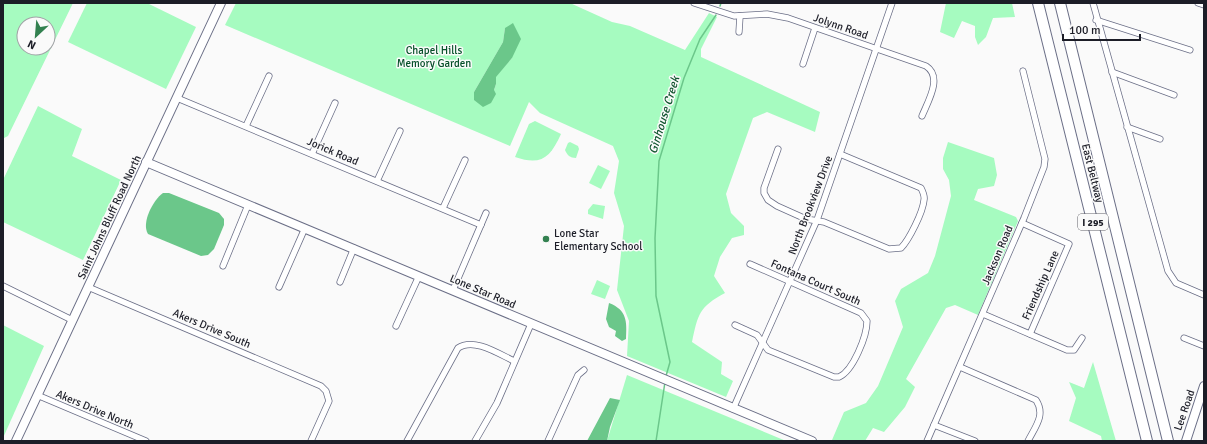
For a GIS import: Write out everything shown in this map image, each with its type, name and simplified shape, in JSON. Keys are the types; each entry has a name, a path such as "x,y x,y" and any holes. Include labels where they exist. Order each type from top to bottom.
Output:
{"highway":[{"name":"East Beltway","path":"1038,3 1147,441"},
{"name":"East Beltway","path":"1060,3 1168,441"}],"street":[{"name":"Saint Johns Bluff Road North","path":"16,441 221,3"},
{"name":"Jolynn Road","path":"694,3 723,13 740,16 774,14 926,66 933,72 934,82 922,116"},
{"name":"North Brookview Drive","path":"733,408 764,343 817,220 892,3"},
{"path":"1092,3 1168,271 1176,282 1204,295"},
{"path":"1198,3 1204,5"},
{"path":"739,32 740,16"},
{"path":"1096,20 1190,50"},
{"path":"803,64 815,28"},
{"name":"Jackson Road","path":"927,441 1035,193 1045,159 1023,71"},
{"path":"1112,72 1174,95"},
{"path":"246,126 269,76"},
{"name":"Jorick Road","path":"176,98 481,225"},
{"path":"312,154 335,103"},
{"path":"1127,127 1160,139"},
{"path":"378,181 400,131"},
{"path":"778,149 764,188 764,193 768,200 806,219 817,220 893,250 901,248 913,227 925,198 921,188 840,154"},
{"path":"443,208 465,160"},
{"name":"Lone Star Road","path":"146,162 812,441"},
{"path":"223,266 248,205"},
{"path":"453,290 486,213"},
{"name":"Friendship Lane","path":"1022,223 1069,244 1030,334"},
{"path":"279,287 305,228"},
{"path":"340,282 354,248"},
{"name":"Fontana Court South","path":"750,264 861,313 867,321 864,338 850,368 839,377 834,377 768,350 764,343"},
{"path":"396,326 419,276"},
{"path":"3,286 72,320"},
{"name":"Akers Drive South","path":"88,287 315,383 326,391 328,404 311,441"},
{"path":"983,314 1072,352 1078,347 1082,338"},
{"path":"475,441 497,403 514,360 531,324"},
{"path":"735,325 757,335 764,343"},
{"path":"1184,338 1204,346"},
{"path":"407,441 438,388 455,352 463,345 475,344 514,360"},
{"path":"960,367 1036,400 1041,409 1039,420 1028,441"},
{"path":"548,441 578,375 584,370"},
{"name":"Lee Road","path":"1186,441 1204,386"},
{"name":"Akers Drive North","path":"37,395 146,441"},
{"path":"934,425 975,441"}],"green space":[{"path":"3,3 73,3 56,38 56,16 16,16 16,56 47,56 8,136 4,138"},
{"path":"87,3 147,3 196,27 166,89 68,42"},
{"name":"Chapel Hills Memory Garden","path":"236,3 570,3 612,22 630,26 685,50 709,13 717,17 701,49 701,57 820,112 815,132 767,112 753,118 726,194 731,213 744,226 744,235 732,238 720,257 714,276 725,293 716,298 701,312 696,324 692,342 722,362 721,374 733,381 726,397 627,356 629,321 617,290 624,226 614,193 619,161 613,146 540,113 529,102 510,146 225,25","holes":["505,28 512,58 495,77 496,84 494,90 474,92 503,42"]},
{"path":"946,3 1012,3 1015,17 993,18 986,37 978,45 975,37 975,26 962,21 954,38 940,32"},
{"path":"38,106 82,129 72,156 121,180 83,260 3,222 3,180"},
{"path":"535,121 561,134 557,142 553,149 544,158 532,161 515,157 529,124"},
{"path":"570,142 578,146 579,149 576,158 569,156 565,150"},
{"path":"948,142 994,158 997,175 994,186 978,189 974,200 1016,217 1018,221 978,315 955,305 946,308 906,379 915,387 905,407 884,432 873,428 865,441 834,441 832,440 844,412 866,403 878,386 903,327 895,301 901,289 928,273 935,256 951,196 949,180 943,169 943,158"},
{"path":"598,165 610,171 601,189 589,183"},
{"path":"593,204 605,206 603,219 588,214 588,210"},
{"path":"597,280 610,286 605,299 591,294"},
{"path":"3,325 44,346 3,438"},
{"path":"1093,362 1116,441 1102,441 1101,436 1069,421 1076,398 1069,382 1084,388"},
{"path":"627,375 786,441 607,441"}],"shaded area":[{"path":"513,23 521,39 512,58 496,77 494,90 496,94 491,103 483,107 474,100 474,92 503,42 505,28"},
{"path":"163,193 169,193 219,213 224,219 224,225 214,249 208,255 201,256 148,234 146,224 149,212 155,201"},
{"path":"609,303 619,309 625,317 626,339 622,341 615,336 616,331 609,327 606,319"},
{"path":"610,398 620,400 610,427 607,441 587,441"}],"waterway":[{"name":"Ginhouse Creek","path":"666,376 670,362 656,296 655,238 659,161 684,78 700,39 716,15"},
{"name":"Ginhouse Creek","path":"656,441 665,382"}],"place":[{"name":"Lone Star Elementary School","path":"546,239"}]}
